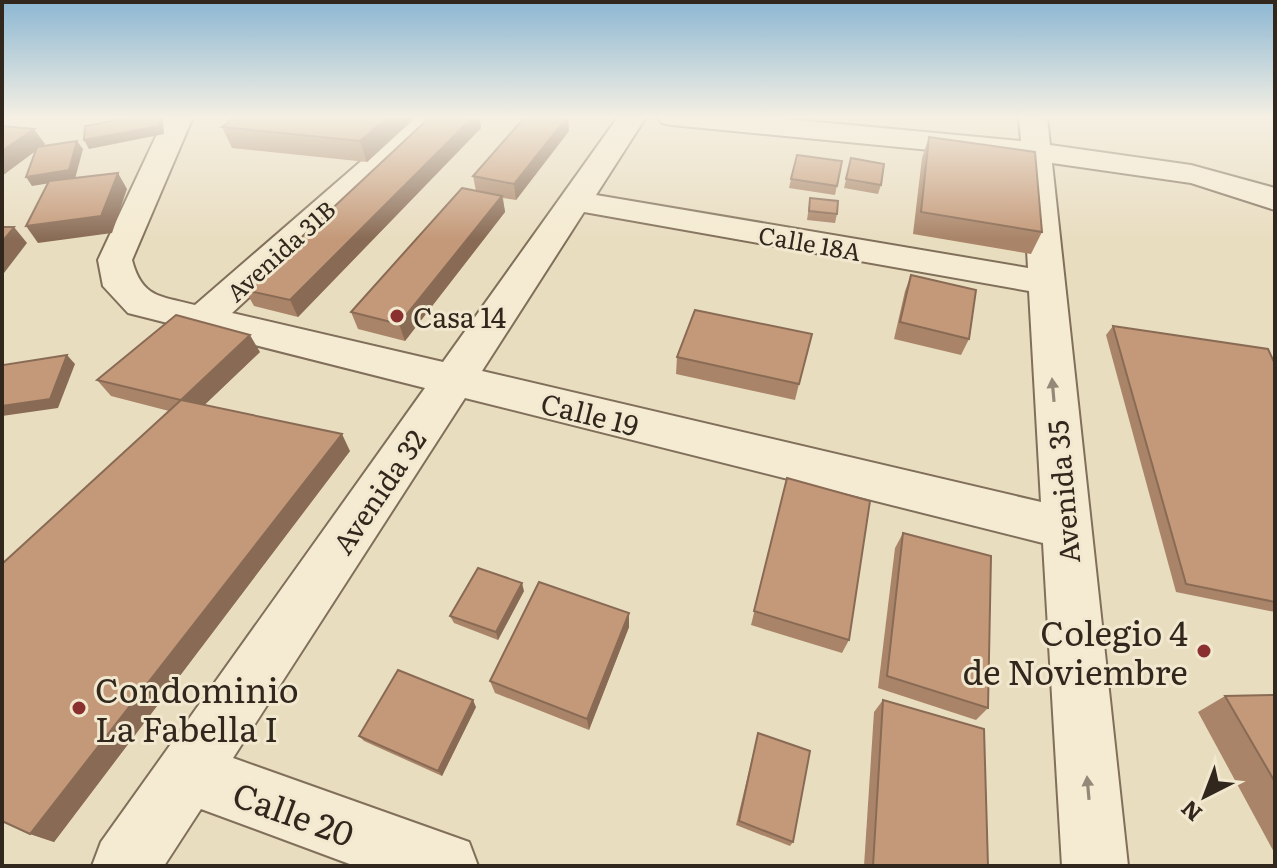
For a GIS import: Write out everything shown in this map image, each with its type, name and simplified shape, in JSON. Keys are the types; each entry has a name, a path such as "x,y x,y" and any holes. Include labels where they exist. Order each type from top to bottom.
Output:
{"street":[{"name":"Calle 19","path":"161,158 115,260 121,286 141,304 1065,528"},
{"name":"Avenida 31B","path":"202,319 383,158"},
{"name":"Avenida 32","path":"125,866 605,158"},
{"name":"Avenida 35","path":"1036,158 1044,282 1095,866"},
{"path":"1127,158 1232,183 1275,200"},
{"name":"Calle 18A","path":"575,201 1044,282"},
{"name":"Calle 20","path":"188,773 445,866"}],"building":[{"path":"33,158 72,158 69,170 26,177"},
{"path":"387,158 432,158 290,300 245,290"},
{"path":"489,158 535,158 514,184 473,176"},
{"path":"796,158 842,161 837,186 791,179"},
{"path":"851,158 884,164 881,185 846,179"},
{"path":"927,158 1035,158 1042,232 921,212"},
{"path":"118,173 101,216 26,226 49,181"},
{"path":"462,188 502,196 399,324 351,312"},
{"path":"810,198 838,201 837,214 809,211"},
{"path":"2,227 14,227 2,242"},
{"path":"911,275 976,290 969,339 900,322"},
{"path":"695,310 812,334 799,384 677,357"},
{"path":"176,315 250,335 181,400 97,380"},
{"path":"1113,326 1268,349 1275,364 1275,602 1186,584"},
{"path":"67,355 50,399 2,406 3,365"},
{"name":"Condominio La Fabella I","path":"181,400 342,434 30,834 2,821 2,564"},
{"path":"787,478 870,501 849,640 754,611"},
{"path":"903,533 991,556 988,708 887,676"},
{"path":"478,568 522,583 496,632 450,616"},
{"path":"539,582 629,613 587,719 490,681"},
{"path":"398,670 473,700 438,771 359,736"},
{"path":"1275,695 1275,782 1225,696"},
{"path":"883,700 984,729 988,866 873,866"},
{"path":"758,733 810,751 793,842 739,821"}],"place":[{"name":"Casa 14","path":"397,316"},
{"name":"Colegio 4 de Noviembre","path":"1204,651"},
{"name":"Condominio La Fabella I","path":"79,708"}]}
